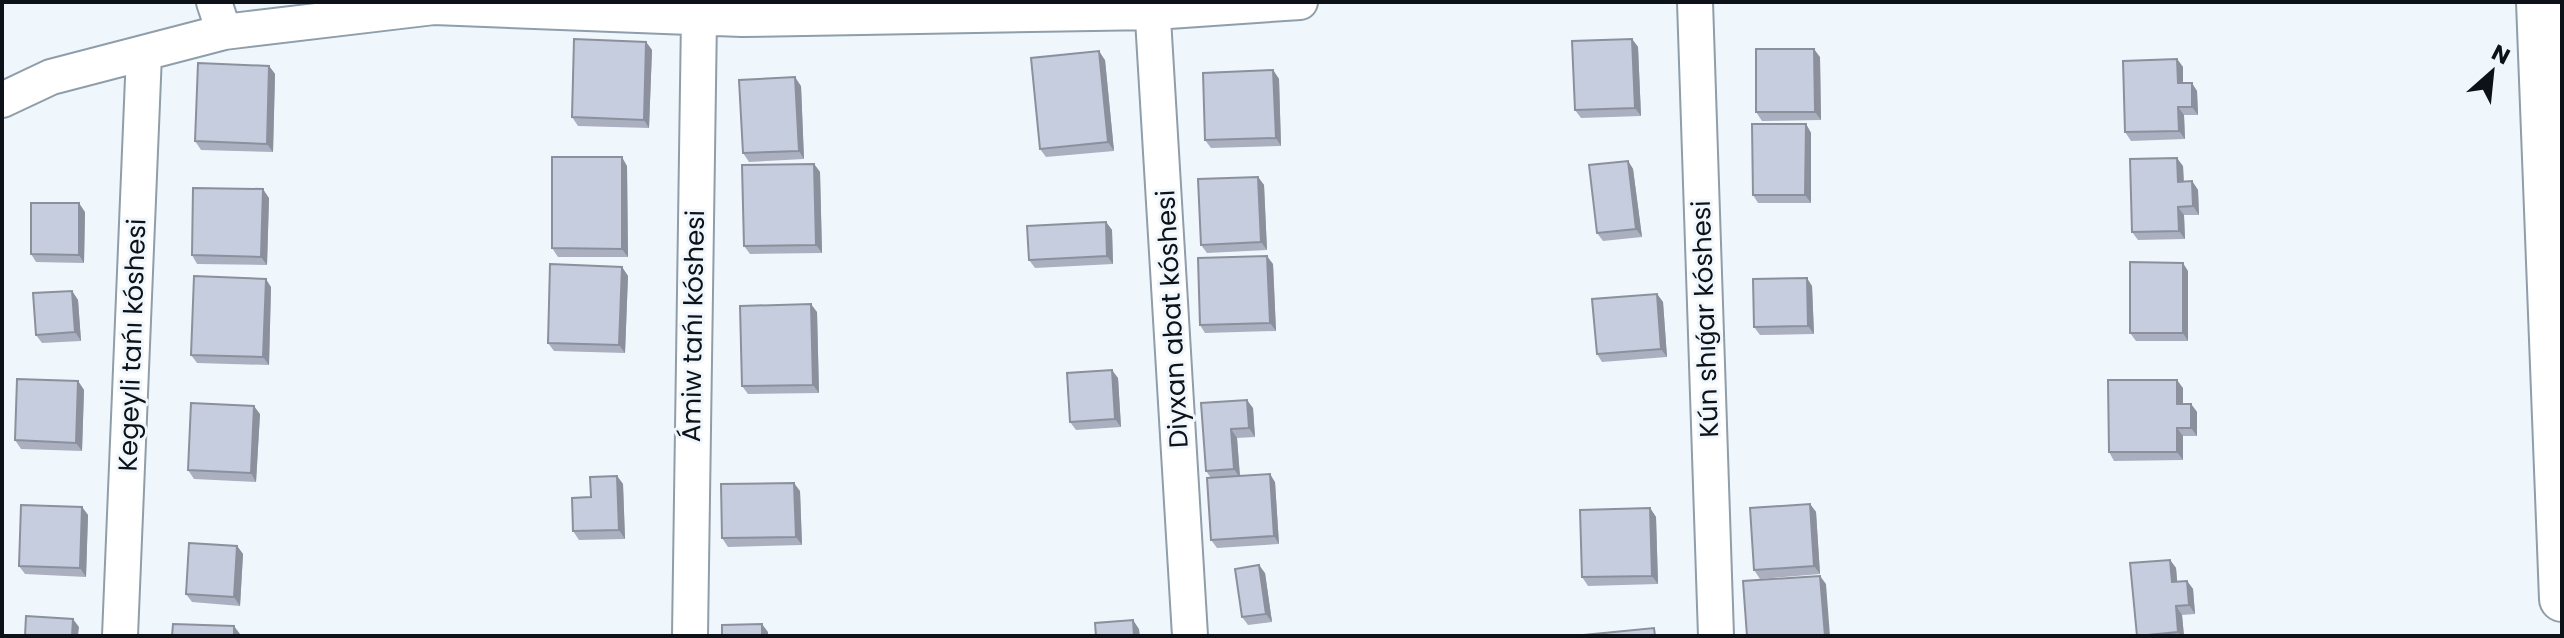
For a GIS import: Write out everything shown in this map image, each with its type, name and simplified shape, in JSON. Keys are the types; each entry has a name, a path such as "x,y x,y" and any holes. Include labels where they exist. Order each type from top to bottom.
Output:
{"main road":[{"path":"2539,2 2562,599"}],"street":[{"path":"2,100 51,77 144,54 219,17 434,7 699,17 741,11 1153,7 1300,2"},
{"name":"Kún shıǵar kóshesi","path":"1695,2 1716,636"},
{"name":"Diyxan abat kóshesi","path":"1153,7 1190,636"},
{"name":"Ámiw tańı kóshesi","path":"690,636 699,17"},
{"name":"Kegeyli tańı kóshesi","path":"120,636 144,54"}],"building":[{"path":"574,39 646,42 644,120 572,117"},
{"path":"1632,39 1635,108 1575,110 1572,41"},
{"path":"1756,49 1814,49 1815,112 1756,112"},
{"path":"1099,51 1108,142 1040,149 1031,58"},
{"path":"2177,59 2178,83 2192,83 2192,107 2178,107 2179,131 2125,132 2123,61"},
{"path":"198,63 269,66 267,144 195,141"},
{"path":"1273,70 1276,138 1205,140 1203,73"},
{"path":"795,77 799,151 743,153 739,80"},
{"path":"1752,124 1806,124 1805,195 1753,195"},
{"path":"552,157 622,157 622,249 552,248"},
{"path":"2177,158 2178,182 2192,181 2193,206 2178,207 2179,231 2132,232 2130,159"},
{"path":"1628,161 1636,229 1597,233 1589,165"},
{"path":"814,164 816,245 744,246 742,165"},
{"path":"1258,177 1261,242 1201,245 1198,179"},
{"path":"193,188 263,189 261,257 192,255"},
{"path":"31,203 79,203 79,255 31,254"},
{"path":"1106,222 1107,256 1029,260 1027,226"},
{"path":"1267,256 1270,323 1200,325 1198,258"},
{"path":"2130,262 2183,263 2183,333 2130,333"},
{"path":"550,264 622,267 619,345 548,343"},
{"path":"194,276 266,279 263,357 191,355"},
{"path":"1807,278 1808,326 1754,327 1753,279"},
{"path":"72,291 75,332 36,335 33,293"},
{"path":"1657,294 1661,349 1597,354 1592,299"},
{"path":"811,304 813,385 742,386 740,306"},
{"path":"1112,370 1115,419 1070,422 1067,373"},
{"path":"17,379 78,381 76,443 15,440"},
{"path":"2108,380 2177,380 2177,404 2191,404 2191,428 2177,428 2177,452 2109,452"},
{"path":"1247,400 1249,428 1231,429 1234,469 1206,471 1201,403"},
{"path":"191,403 254,406 251,473 188,470"},
{"path":"1270,474 1274,536 1211,540 1207,478"},
{"path":"617,476 619,530 573,531 572,498 591,497 590,477"},
{"path":"794,483 796,537 722,538 721,484"},
{"path":"1810,504 1814,566 1754,570 1750,508"},
{"path":"21,505 82,507 80,568 19,566"},
{"path":"1650,508 1652,576 1582,577 1580,510"},
{"path":"189,543 237,546 234,597 186,594"},
{"path":"2170,560 2172,582 2187,581 2189,605 2176,606 2178,632 2137,636 2130,563"},
{"path":"1259,565 1266,614 1242,617 1235,569"},
{"path":"1820,576 1825,636 1747,636 1743,581"},
{"path":"26,616 73,619 72,636 25,636"},
{"path":"1133,620 1134,636 1096,636 1095,623"},
{"path":"173,624 234,626 234,636 172,636"},
{"path":"762,624 762,636 722,636 722,625"},
{"path":"1654,628 1655,636 1584,636 1584,635"}]}
